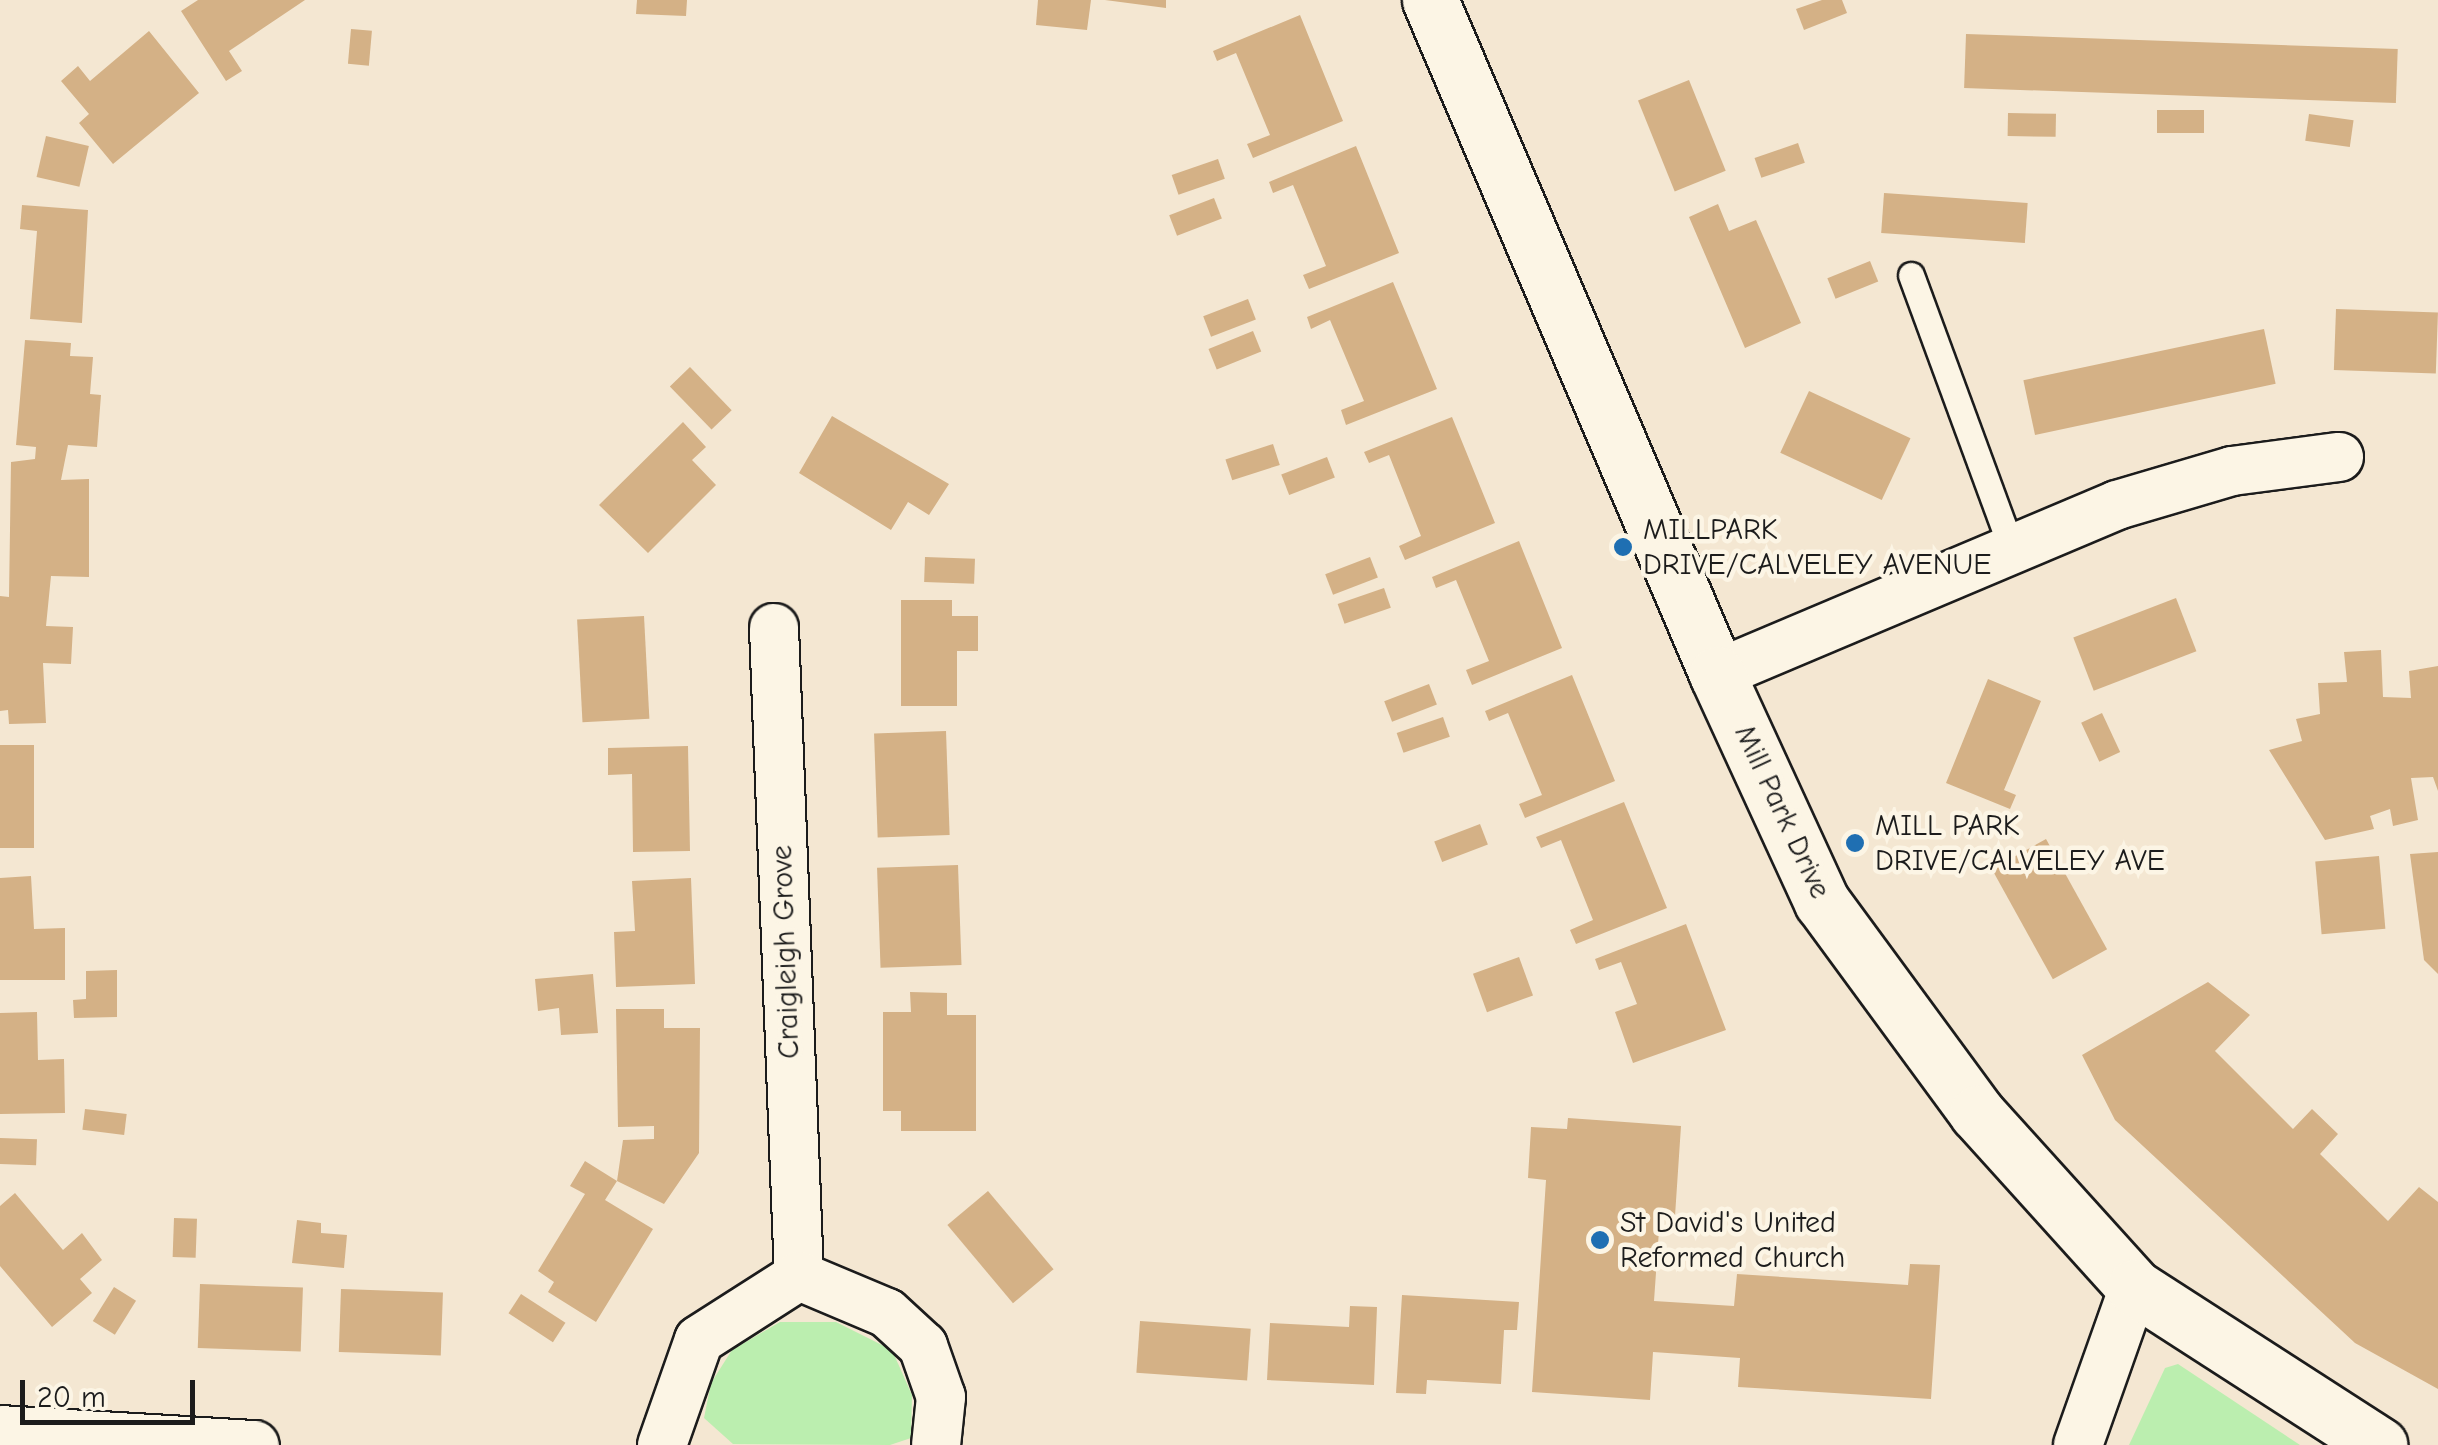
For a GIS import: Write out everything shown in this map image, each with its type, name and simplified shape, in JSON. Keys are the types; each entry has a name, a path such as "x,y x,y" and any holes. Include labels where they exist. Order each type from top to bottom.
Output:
{"street":[{"name":"Mill Park Drive","path":"1430,0 1718,674 1822,902 1977,1112 2134,1287 2379,1445"},
{"path":"1718,674 2117,505 2232,470 2340,457"},
{"name":"Craigleigh Grove","path":"774,628 798,1276"},
{"path":"662,1445 699,1340 798,1276 887,1314 923,1346 941,1397 936,1445"},
{"path":"2078,1445 2134,1287"},
{"path":"0,1430 255,1445"}],"lane":[{"path":"1910,274 2012,550"}],"green space":[{"path":"780,1322 836,1322 892,1350 912,1395 911,1438 890,1445 733,1444 704,1418 711,1383 732,1350"},
{"path":"2178,1364 2300,1445 2129,1445 2165,1368"}],"building":[{"path":"198,0 305,0 229,51 242,71 226,81 181,11"},
{"path":"637,0 687,0 686,16 636,14"},
{"path":"1038,0 1091,0 1087,30 1036,25"},
{"path":"1105,0 1166,0 1166,8"},
{"path":"1822,0 1842,0 1847,13 1804,30 1796,9"},
{"path":"1300,15 1343,121 1253,158 1247,144 1270,135 1236,53 1217,61 1213,51"},
{"path":"351,29 372,31 369,66 348,64"},
{"path":"149,31 199,93 113,164 79,123 89,114 61,81 78,66 90,81"},
{"path":"1966,34 2398,49 2396,103 1964,88"},
{"path":"1689,80 1726,171 1675,191 1638,101"},
{"path":"2157,110 2204,110 2204,133 2157,133"},
{"path":"2008,113 2056,114 2056,137 2008,136"},
{"path":"2309,114 2354,120 2350,147 2305,141"},
{"path":"46,136 89,146 79,187 37,177"},
{"path":"1798,143 1805,163 1761,178 1755,158"},
{"path":"1356,146 1399,253 1309,289 1303,275 1326,266 1293,185 1273,193 1269,182"},
{"path":"1218,159 1225,179 1179,195 1172,175"},
{"path":"1884,193 2028,203 2025,243 1881,233"},
{"path":"1214,198 1222,219 1177,236 1169,215"},
{"path":"1718,204 1729,231 1756,220 1801,323 1745,348 1689,217"},
{"path":"22,205 88,210 82,323 30,319 37,231 20,229"},
{"path":"1870,261 1878,281 1836,299 1827,278"},
{"path":"1393,282 1437,389 1346,425 1341,410 1364,401 1330,320 1311,329 1307,317"},
{"path":"1248,299 1256,320 1211,337 1203,316"},
{"path":"2336,309 2438,313 2436,374 2334,370"},
{"path":"2264,329 2276,384 2035,435 2023,380"},
{"path":"1253,331 1261,351 1217,369 1208,349"},
{"path":"25,340 71,343 70,356 93,357 90,394 101,395 97,447 68,445 61,480 89,479 89,577 51,576 46,626 73,627 71,664 43,663 46,723 9,724 8,710 0,711 0,596 9,597 11,462 35,459 36,447 16,445"},
{"path":"690,367 732,410 712,430 670,386"},
{"path":"1809,391 1911,438 1882,500 1780,453"},
{"path":"832,416 949,484 929,515 908,502 891,530 799,473"},
{"path":"1452,417 1495,523 1405,560 1399,546 1421,536 1389,455 1369,463 1364,452"},
{"path":"683,422 706,447 692,460 716,485 648,553 599,505"},
{"path":"1273,444 1280,465 1232,480 1225,459"},
{"path":"1327,457 1335,478 1289,495 1281,475"},
{"path":"1519,541 1562,648 1472,685 1466,670 1489,661 1456,580 1436,588 1432,577"},
{"path":"925,557 975,559 974,584 924,582"},
{"path":"1370,557 1378,578 1333,595 1325,574"},
{"path":"1384,588 1391,608 1345,624 1338,604"},
{"path":"2176,598 2196,651 2094,691 2073,637"},
{"path":"901,600 952,600 952,616 978,616 978,651 957,651 957,706 901,706"},
{"path":"644,616 649,719 582,722 577,620"},
{"path":"2381,650 2383,697 2411,698 2409,671 2438,666 2438,791 2433,777 2411,778 2418,820 2393,826 2390,809 2370,816 2374,829 2325,840 2269,750 2302,741 2296,719 2320,714 2318,683 2347,682 2344,652"},
{"path":"1572,675 1615,781 1525,818 1519,804 1542,795 1508,713 1489,721 1485,711"},
{"path":"1988,679 2041,701 2004,790 2016,795 2010,809 1946,783"},
{"path":"1429,684 1437,705 1392,722 1384,701"},
{"path":"2102,713 2120,752 2099,762 2081,723"},
{"path":"1443,717 1450,737 1404,753 1397,733"},
{"path":"946,731 950,835 878,837 874,734"},
{"path":"0,745 34,745 34,848 0,848"},
{"path":"688,746 690,851 633,852 632,774 608,775 608,748"},
{"path":"1624,802 1667,908 1576,944 1570,930 1593,920 1561,840 1541,848 1536,837"},
{"path":"1480,824 1488,845 1442,862 1434,842"},
{"path":"2046,839 2107,949 2053,979 1992,869"},
{"path":"2438,852 2438,974 2424,960 2410,854"},
{"path":"2379,856 2385,929 2322,934 2315,862"},
{"path":"958,865 961,965 881,968 877,868"},
{"path":"31,876 34,929 65,928 65,980 0,980 0,878"},
{"path":"691,878 695,984 616,987 614,932 635,931 632,881"},
{"path":"1686,924 1726,1030 1633,1063 1615,1012 1637,1004 1621,962 1599,970 1595,959"},
{"path":"1519,957 1533,996 1487,1012 1473,974"},
{"path":"117,970 117,1017 74,1018 73,1000 86,999 86,971"},
{"path":"593,974 598,1033 561,1035 559,1008 538,1011 535,979"},
{"path":"2208,982 2250,1015 2215,1051 2293,1129 2312,1109 2338,1134 2320,1154 2388,1221 2419,1187 2438,1202 2438,1389 2355,1343 2115,1120 2082,1055"},
{"path":"910,992 947,993 947,1015 976,1015 976,1131 901,1131 901,1111 883,1111 883,1012 911,1012"},
{"path":"616,1009 664,1009 664,1028 700,1028 699,1153 664,1204 617,1181 623,1140 654,1139 654,1126 618,1127"},
{"path":"37,1012 38,1060 64,1059 65,1113 0,1114 0,1013"},
{"path":"85,1109 127,1114 124,1135 82,1130"},
{"name":"St David's United Reformed Church","path":"1568,1118 1681,1126 1675,1216 1660,1216 1654,1301 1734,1306 1737,1274 1908,1285 1910,1264 1940,1265 1931,1399 1738,1387 1740,1358 1653,1352 1650,1400 1532,1392 1546,1180 1528,1178 1531,1127 1567,1129"},
{"path":"0,1138 37,1139 36,1165 0,1164"},
{"path":"585,1161 617,1181 605,1200 653,1229 596,1322 548,1292 554,1282 538,1271 585,1194 570,1186"},
{"path":"988,1191 1054,1269 1013,1303 947,1225"},
{"path":"15,1193 63,1250 82,1233 102,1260 80,1279 92,1293 52,1327 0,1266 0,1206"},
{"path":"174,1218 197,1219 196,1258 173,1257"},
{"path":"297,1220 321,1223 321,1233 347,1235 344,1268 292,1263"},
{"path":"200,1284 303,1288 301,1352 198,1348"},
{"path":"114,1287 136,1301 115,1335 93,1321"},
{"path":"341,1289 443,1293 441,1356 339,1352"},
{"path":"521,1294 565,1323 553,1342 508,1313"},
{"path":"1402,1295 1519,1302 1517,1330 1504,1330 1501,1384 1427,1380 1426,1394 1396,1393"},
{"path":"1350,1306 1377,1307 1374,1385 1267,1380 1270,1323 1349,1327"},
{"path":"1140,1321 1251,1329 1247,1381 1136,1373"}],"place":[{"name":"MILLPARK DRIVE/CALVELEY AVENUE","path":"1623,547"},
{"name":"MILL PARK DRIVE/CALVELEY AVE","path":"1855,843"},
{"name":"St David's United Reformed Church","path":"1600,1240"}]}
